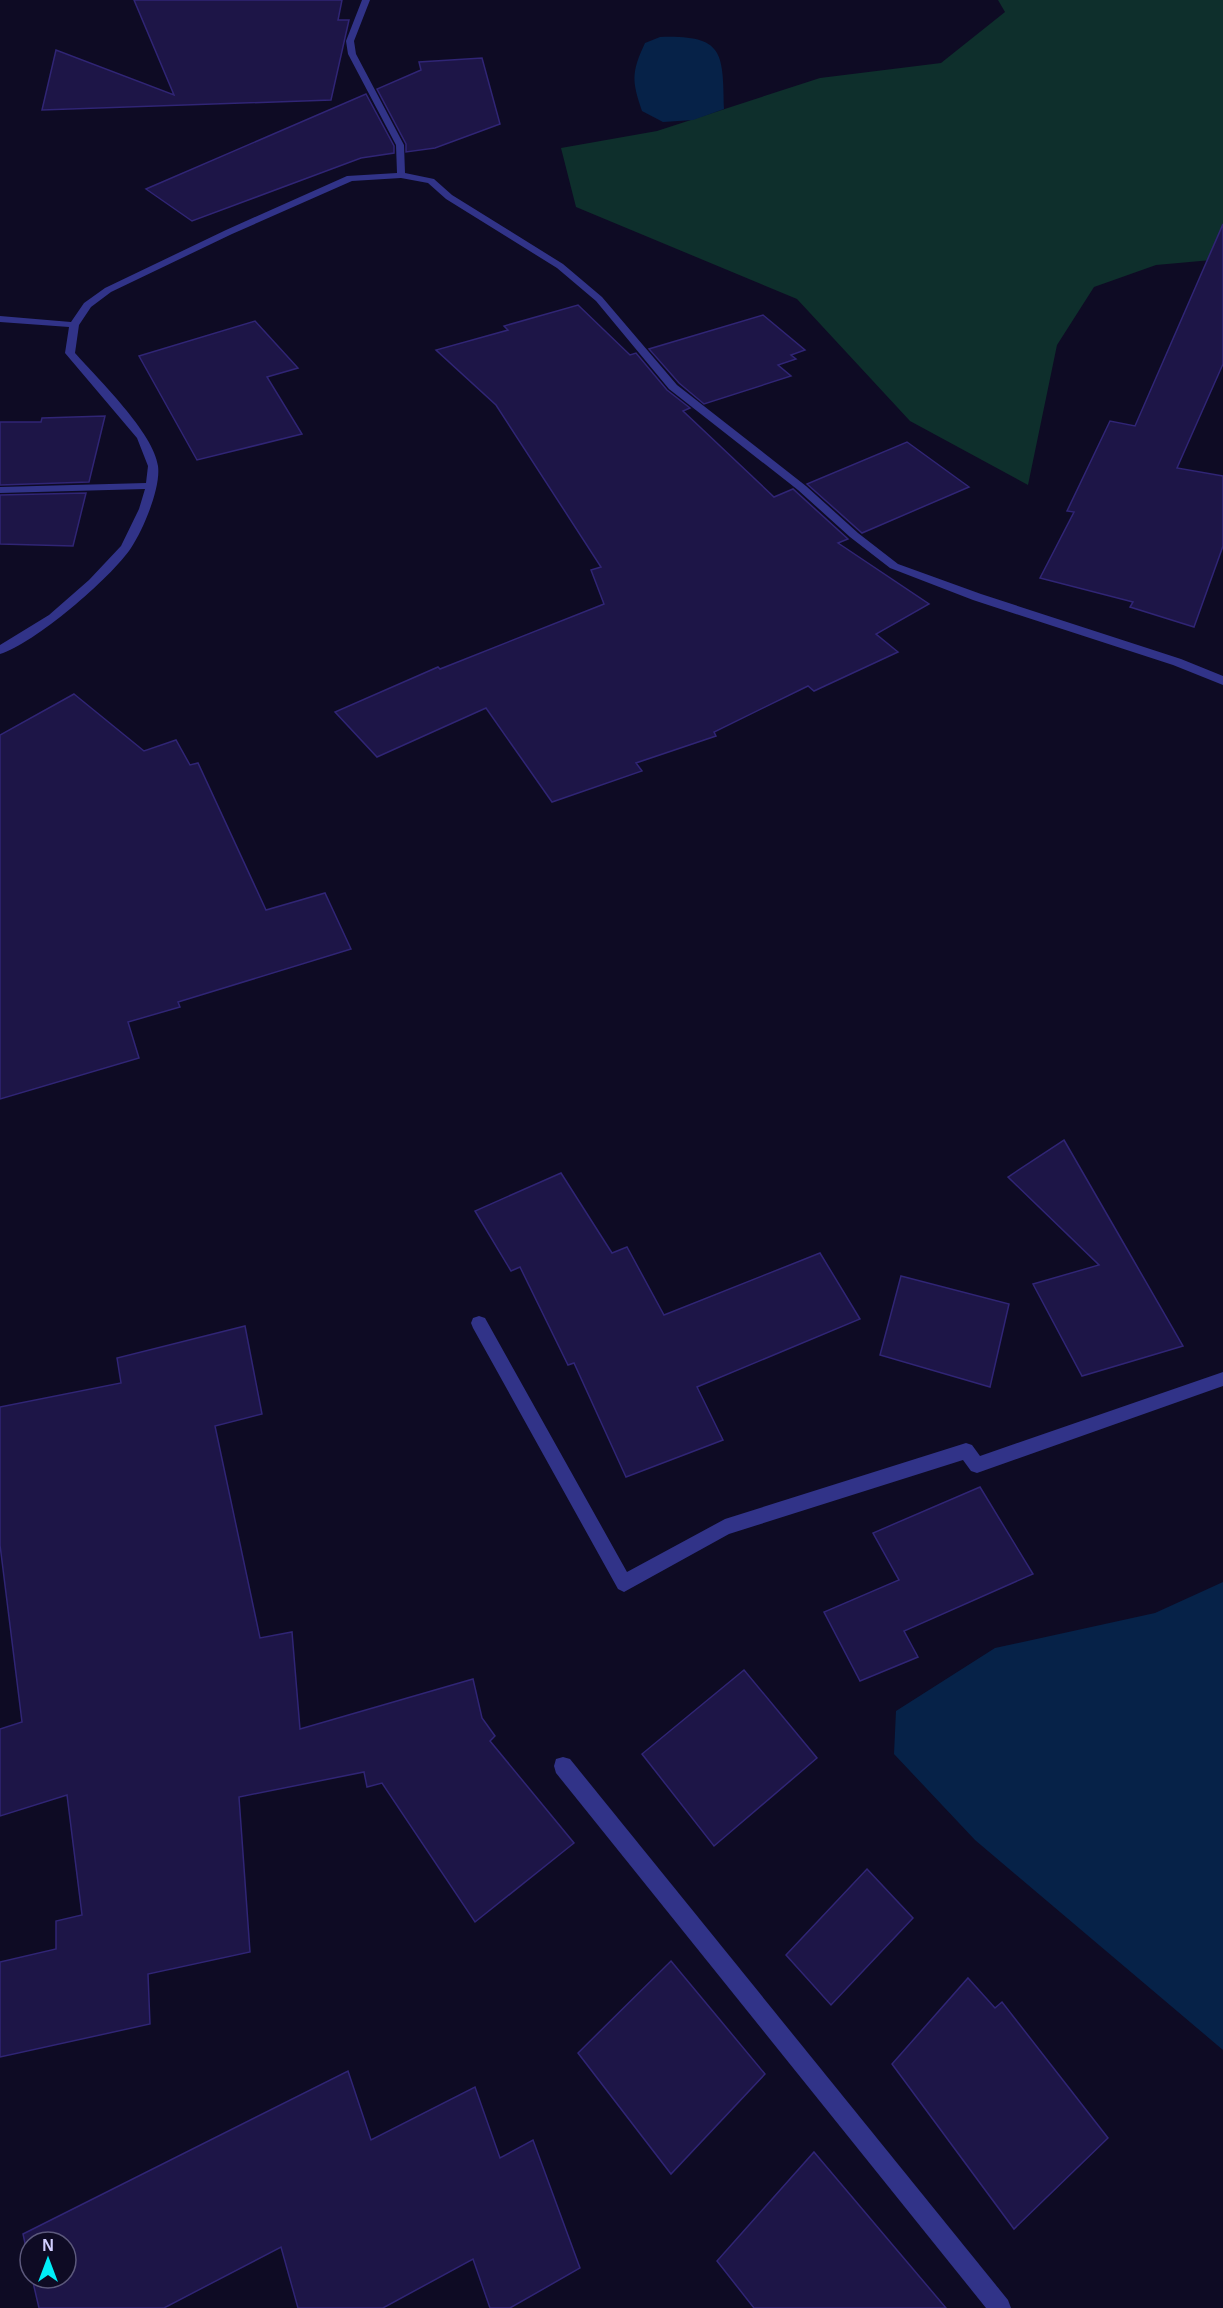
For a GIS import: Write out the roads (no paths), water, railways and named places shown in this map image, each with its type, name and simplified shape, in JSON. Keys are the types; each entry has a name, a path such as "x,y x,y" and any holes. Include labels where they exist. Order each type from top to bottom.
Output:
{"street":[{"path":"366,0 350,41 351,54 400,145 400,175"},
{"path":"0,650 53,618 93,582 126,547 144,508 151,486 153,466 142,437 70,352 74,326 87,305 108,290 229,232 350,178 400,175 431,181 449,197 560,266 599,299 673,387 802,488 854,535 894,566 977,597 1177,662 1223,681"},
{"path":"0,319 74,326"},
{"path":"0,490 151,486"},
{"path":"479,1323 624,1583 725,1527 966,1451 977,1465 1223,1379"},
{"path":"563,1766 1000,2308"}],"water":[{"path":"660,37 697,39 716,51 723,73 724,109 693,120 663,122 642,111 636,92 635,70 645,43"},
{"path":"1223,1582 1223,2050 975,1840 894,1754 896,1711 995,1648 1155,1613"}]}
